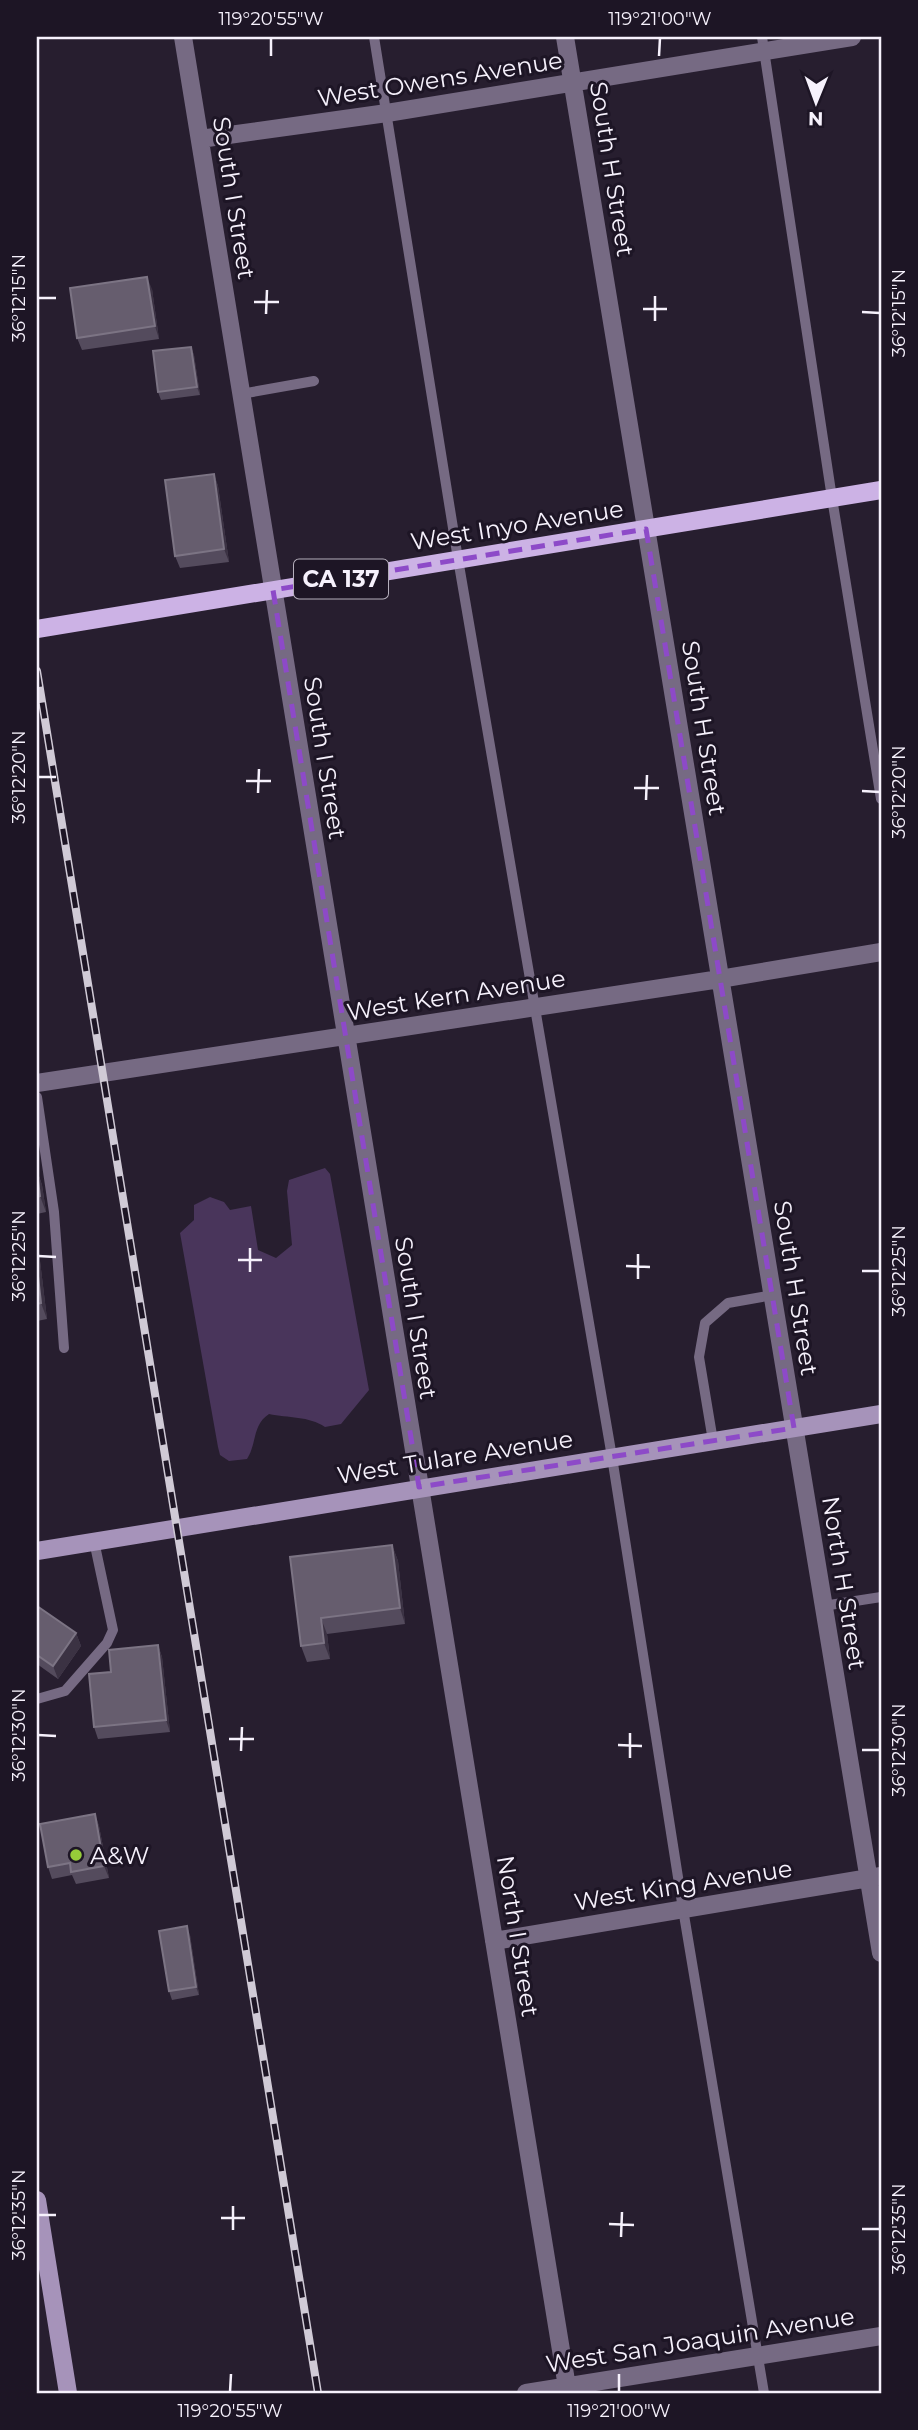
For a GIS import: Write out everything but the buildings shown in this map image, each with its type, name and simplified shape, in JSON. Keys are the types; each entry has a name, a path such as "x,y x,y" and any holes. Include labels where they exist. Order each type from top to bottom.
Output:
{"main road":[{"name":"West Inyo Avenue","path":"37,629 881,490"},
{"name":"West Tulare Avenue","path":"37,1551 881,1414"},
{"path":"37,2200 42,2269 68,2393"}],"street":[{"name":"South I Street","path":"183,37 419,1487"},
{"name":"South H Street","path":"565,37 794,1428"},
{"name":"West Owens Avenue","path":"200,139 573,83 763,44 852,37"},
{"name":"West Kern Avenue","path":"37,1083 535,1008 881,952"},
{"name":"North H Street","path":"794,1428 823,1606 875,1877 881,1953"},
{"name":"North I Street","path":"419,1487 567,2390"},
{"name":"West King Avenue","path":"494,1941 875,1877"},
{"name":"West San Joaquin Avenue","path":"526,2393 567,2390 758,2355 881,2336"}],"lane":[{"path":"374,37 458,559 612,1457 683,1909 764,2393"},
{"path":"763,44 881,799"},
{"path":"241,394 314,381"},
{"path":"37,1097 54,1212 64,1348"},
{"path":"713,1441 699,1357 705,1323 728,1303 773,1295"},
{"path":"37,1699 65,1691 107,1643 113,1630 94,1541"},
{"path":"823,1606 881,1597"}],"highlighted area":[{"path":"646,529 794,1428 419,1487 273,590"}],"shaded area":[{"path":"325,1168 330,1174 369,1390 341,1424 325,1427 305,1419 269,1414 257,1429 247,1459 229,1461 220,1455 218,1447 180,1233 194,1220 194,1205 210,1197 224,1202 230,1210 251,1206 258,1250 276,1258 292,1245 287,1191 289,1180"}],"railway":[{"path":"37,671 318,2393"}],"place":[{"name":"A&W","path":"76,1855"}]}
